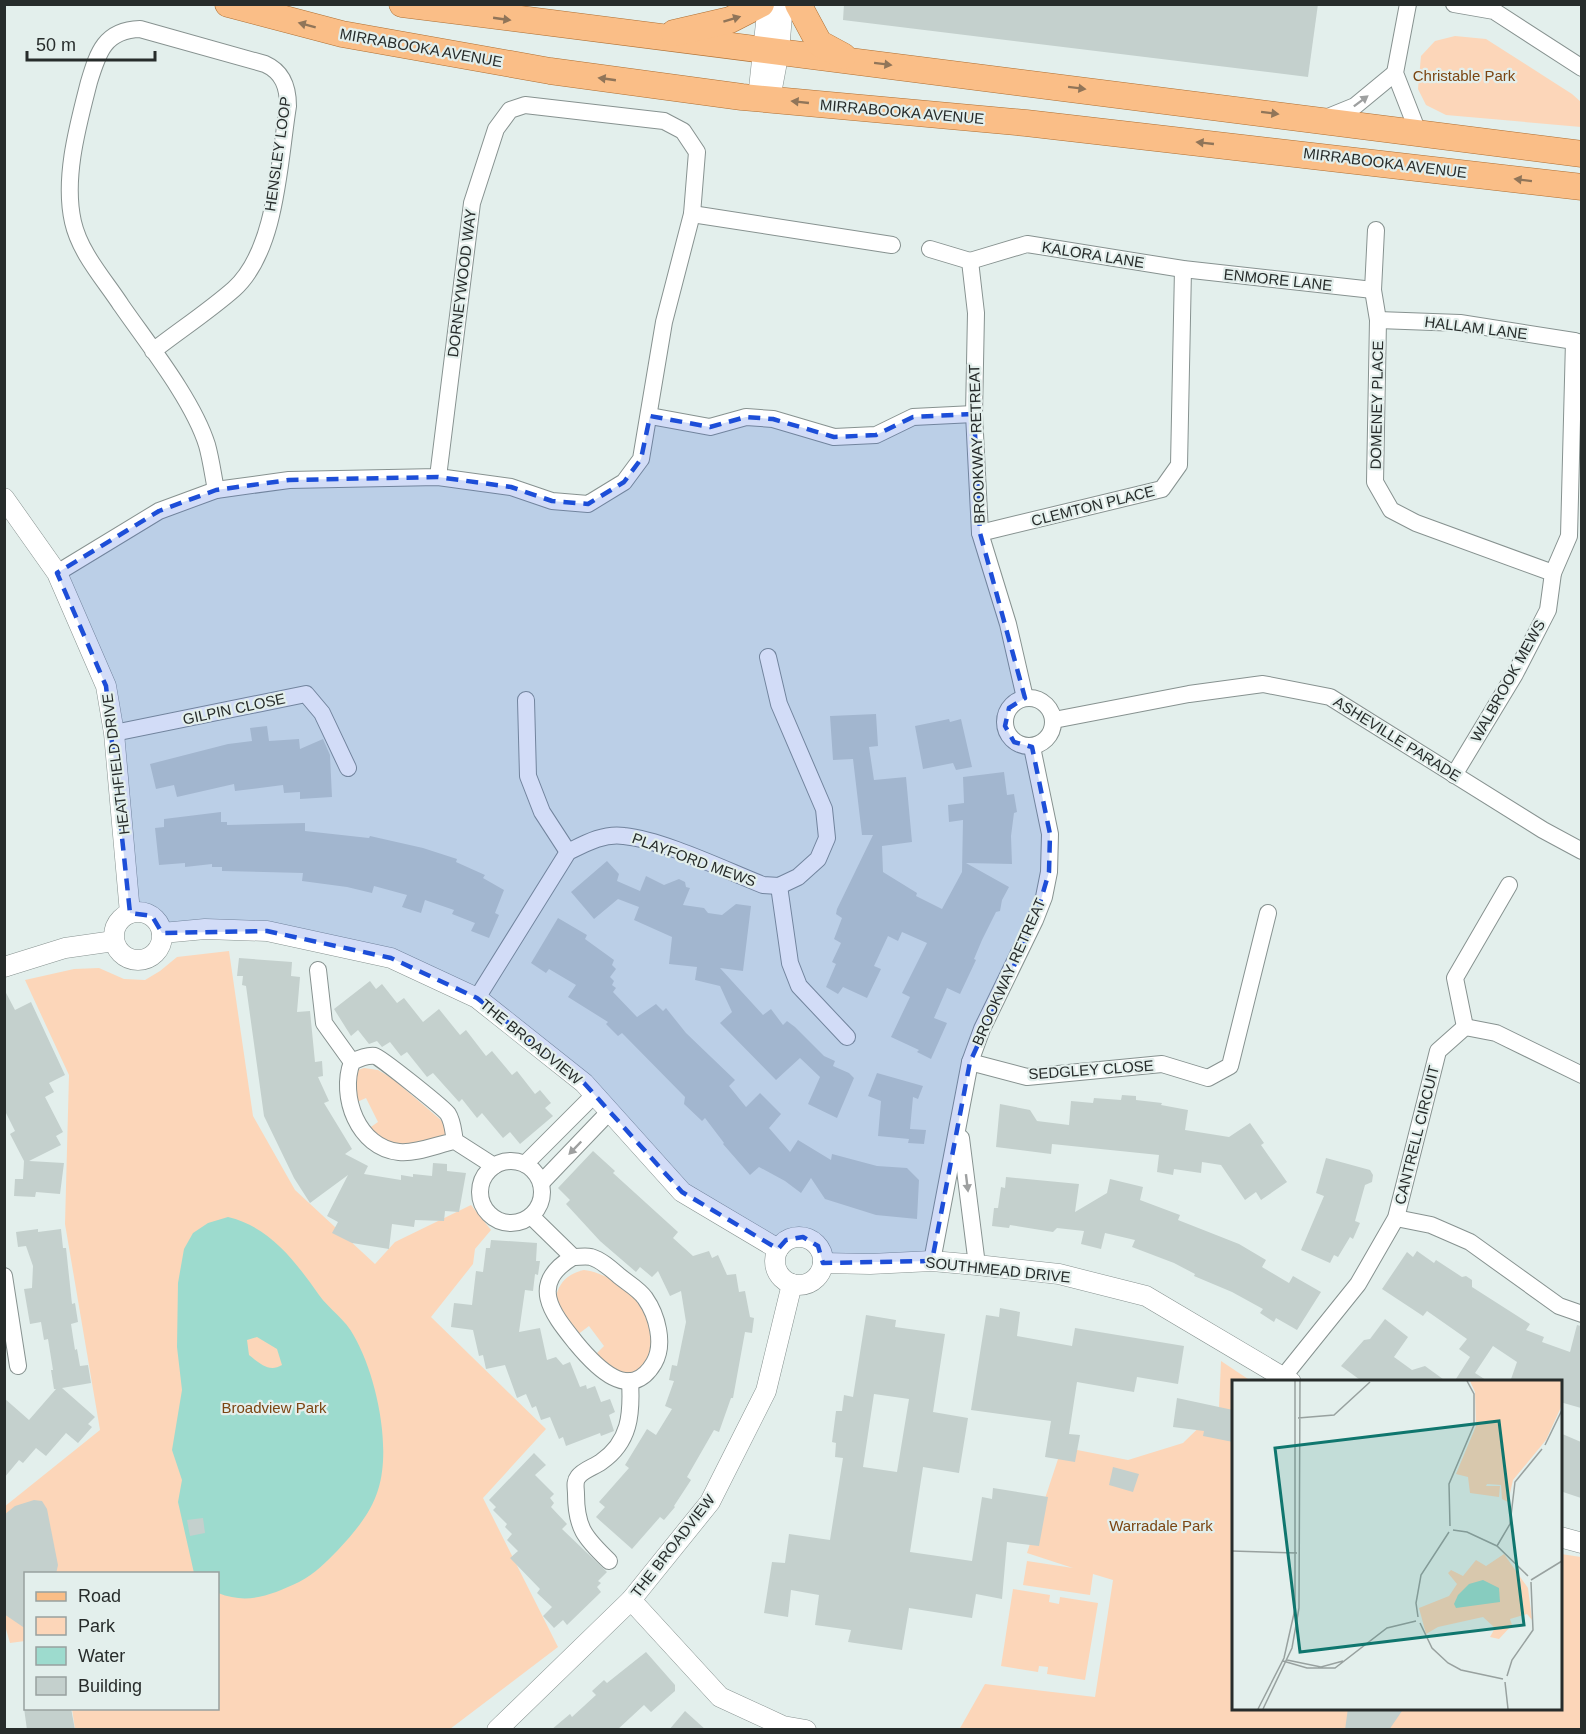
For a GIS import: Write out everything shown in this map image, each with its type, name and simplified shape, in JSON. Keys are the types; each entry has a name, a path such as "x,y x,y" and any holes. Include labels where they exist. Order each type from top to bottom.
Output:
{"main road":[{"name":"MIRRABOOKA AVENUE","path":"228,4 342,34 550,71 764,99 1037,124 1581,187"},
{"path":"402,4 502,19 771,50 1581,153"},
{"path":"659,37 730,20 761,4"},
{"path":"798,4 819,43 850,60"}],"street":[{"path":"768,4 771,50"},
{"path":"764,99 771,50 783,4"},
{"path":"1407,4 1395,73 1418,132"},
{"path":"1454,4 1494,11 1581,68"},
{"name":"HENSLEY LOOP","path":"153,351 234,289 255,263 269,224 288,106 288,92 280,75 265,63 140,29 127,29 110,37 102,48 90,80 79,128 69,192 72,220 84,250 190,409 207,444 216,490"},
{"path":"1322,119 1355,106 1395,73"},
{"name":"DORNEYWOOD WAY","path":"57,573 159,511 216,490 289,480 438,477 511,487 552,501 588,504 624,482 641,459 664,322 692,214 697,152 683,131 664,121 525,105 510,110 496,129 472,203 438,477"},
{"path":"692,214 892,245"},
{"name":"DOMENEY PLACE","path":"1376,231 1373,290 1378,320 1376,482 1391,510 1416,523 1553,573"},
{"name":"KALORA LANE","path":"970,261 1027,244 1183,269"},
{"path":"930,249 970,261"},
{"name":"BROOKWAY RETREAT","path":"970,261 975,313 974,414 980,533 1008,624 1025,698"},
{"name":"ENMORE LANE","path":"1183,269 1373,290"},
{"name":"CLEMTON PLACE","path":"980,533 1162,489 1179,465 1183,269"},
{"name":"HALLAM LANE","path":"1378,320 1460,323 1578,342"},
{"name":"WALBROOK MEWS","path":"1455,775 1515,674 1548,610 1553,573 1569,536 1578,342"},
{"path":"650,416 710,427 746,417 773,419 834,437 876,435 913,417 974,414"},
{"name":"HEATHFIELD DRIVE","path":"4,498 57,573 106,686 114,733 130,913"},
{"path":"768,657 779,704 824,809 827,838 818,859 798,877 779,886 790,963 799,986 847,1037"},
{"name":"ASHEVILLE PARADE","path":"1054,720 1189,694 1263,684 1330,697 1581,851"},
{"name":"GILPIN CLOSE","path":"114,733 306,694 322,713 348,768"},
{"path":"1025,698 1041,700 1047,705 1054,720 1048,738 1032,747 1014,742 1005,726 1009,708 1025,698"},
{"path":"477,998 568,852 542,812 528,776 526,700"},
{"name":"BROOKWAY RETREAT","path":"932,1261 960,1125 970,1062 982,1029 1038,912 1049,872 1050,834 1032,747"},
{"name":"PLAYFORD MEWS","path":"568,852 593,839 623,835 649,841 763,885 779,886"},
{"path":"1509,885 1455,978 1465,1027 1496,1033 1581,1075"},
{"path":"144,912 152,916 160,925 162,933 157,952 144,960 126,958 117,949 114,941 117,924 130,913 144,912"},
{"name":"SEDGLEY CLOSE","path":"970,1062 1028,1077 1162,1064 1208,1078 1230,1066 1268,913"},
{"name":"THE BROADVIEW","path":"162,933 205,929 267,931 391,958 477,998 584,1083 682,1192 778,1249"},
{"path":"4,967 65,948 114,941"},
{"path":"318,970 324,1023 352,1062"},
{"name":"CANTRELL CIRCUIT","path":"1287,1379 1358,1284 1396,1218 1438,1051 1465,1027"},
{"path":"455,1141 451,1119 446,1110 427,1098 388,1062 376,1056 363,1057 352,1062 346,1077 346,1094 366,1138 383,1149 401,1153 455,1141 494,1166"},
{"path":"525,1164 594,1095"},
{"path":"541,1183 609,1112"},
{"name":"BROOKWAY RETREAT","path":"960,1125 977,1265"},
{"path":"505,1162 525,1164 534,1171 541,1183 540,1205 531,1216 511,1224 500,1222 489,1214 483,1205 482,1183 494,1166 505,1162"},
{"path":"531,1216 573,1257"},
{"name":"CANTRELL CIRCUIT","path":"1396,1218 1431,1225 1470,1242 1559,1306 1581,1314"},
{"path":"803,1237 818,1246 823,1263 818,1276 812,1281 792,1284 784,1280 775,1266 778,1249 786,1240 803,1237"},
{"path":"573,1257 591,1257 607,1266 645,1297 657,1320 660,1343 655,1361 646,1374 630,1381 608,1376 588,1357 552,1313 548,1294 549,1281 562,1264 573,1257"},
{"name":"SOUTHMEAD DRIVE","path":"823,1263 870,1264 932,1261 1059,1274 1146,1296 1287,1379"},
{"path":"4,1276 18,1366"},
{"name":"THE BROADVIEW","path":"501,1728 631,1600 710,1502 766,1391 792,1284"},
{"path":"609,1561 582,1532 576,1510 575,1485 579,1475 610,1456 621,1442 631,1421 630,1381"},
{"path":"1562,1538 1581,1543"},
{"path":"631,1600 720,1697 783,1726 806,1730"}],"highlighted area":[{"path":"974,414 980,533 1025,698 1009,708 1005,726 1014,742 1032,747 1050,834 1049,872 1035,920 970,1062 932,1261 823,1263 818,1246 803,1237 786,1240 778,1249 682,1192 584,1083 477,998 391,958 267,931 162,933 152,916 130,913 106,686 57,573 159,511 216,490 289,480 438,477 511,487 552,501 588,504 624,482 641,459 650,416 710,427 746,417 773,419 834,437 876,435 913,417"}],"green space":[{"name":"Christable Park","path":"1455,36 1486,39 1572,94 1581,102 1581,127 1446,115 1426,105 1418,89 1421,56 1435,41"},
{"name":"Broadview Park","path":"229,951 253,1116 295,1190 375,1264 395,1242 471,1205 491,1230 475,1249 473,1264 431,1317 546,1429 483,1498 558,1647 450,1729 75,1729 72,1710 219,1710 219,1572 24,1572 24,1641 10,1643 4,1622 4,1507 100,1430 65,1224 69,1075 25,980 74,969 99,968 124,979 145,980 177,957"},
{"path":"364,1068 378,1070 393,1079 442,1121 448,1135 402,1150 368,1129 378,1122 366,1098 355,1103 351,1079 358,1070"},
{"path":"584,1270 606,1277 626,1290 649,1319 653,1338 648,1363 629,1377 594,1356 604,1346 589,1326 577,1335 559,1316 556,1298 560,1285 570,1275"},
{"name":"Warradale Park","path":"1221,1361 1250,1380 1232,1380 1232,1710 1562,1710 1562,1554 1581,1557 1581,1729 959,1730 985,1684 1095,1697 1113,1580 1093,1574 1090,1595 1023,1585 1027,1561 1073,1568 1027,1553 1062,1447 1128,1460 1183,1443 1219,1408"},
{"path":"1013,1589 1050,1595 1049,1602 1059,1604 1060,1597 1098,1603 1085,1680 1047,1674 1048,1667 1039,1666 1038,1672 1001,1666"}],"water":[{"path":"228,1217 257,1229 280,1247 354,1336 369,1370 380,1411 382,1473 378,1490 366,1515 356,1530 315,1572 289,1587 259,1597 239,1598 219,1593 219,1572 194,1572 178,1502 182,1480 172,1450 182,1390 177,1347 178,1283 184,1249 193,1233 208,1223","holes":["257,1337 277,1349 282,1365 273,1368 260,1364 249,1355 247,1340"]}],"building":[{"path":"844,4 1318,4 1308,77 843,20"},
{"path":"876,714 878,746 869,747 874,780 906,777 912,842 882,846 883,872 917,893 916,896 942,909 962,872 963,820 949,822 948,805 964,803 963,777 1004,772 1007,795 1014,794 1017,812 1014,813 1011,836 1012,864 966,863 1009,887 1002,900 1000,911 996,912 982,940 974,959 976,960 960,994 947,988 934,1018 947,1023 931,1059 917,1052 919,1050 891,1037 910,997 902,993 927,943 902,932 898,941 888,936 874,966 881,969 867,998 843,987 838,994 826,987 836,964 832,962 841,943 834,939 842,918 836,914 837,909 873,835 862,835 853,759 833,760 830,716"},
{"path":"949,719 950,722 961,719 972,767 956,770 953,763 923,769 915,726"},
{"path":"267,726 269,741 299,739 300,749 323,739 330,755 332,797 300,799 300,792 284,793 283,785 235,791 234,784 177,797 174,785 156,789 150,764 228,744 252,741 250,728"},
{"path":"221,812 221,822 227,822 227,825 305,823 305,831 369,838 370,836 423,848 457,859 456,862 485,875 483,878 504,890 495,913 499,915 489,938 471,931 475,923 452,914 454,910 425,900 421,913 402,907 407,895 374,886 372,893 302,881 303,873 222,871 222,867 212,867 212,864 185,867 185,863 159,865 155,828 164,827 164,819"},
{"path":"607,861 619,874 617,881 640,891 646,876 664,885 679,879 685,882 686,887 690,888 683,905 704,908 708,913 722,915 736,904 751,906 743,971 720,968 763,1015 771,1009 783,1025 787,1021 824,1056 835,1061 833,1066 849,1073 854,1078 837,1118 808,1104 820,1077 800,1058 776,1080 720,1023 732,1012 720,986 695,980 697,967 669,964 672,937 634,920 639,907 618,899 594,919 571,892"},
{"path":"558,918 587,935 585,939 614,960 612,965 616,969 610,977 614,981 612,985 616,988 613,992 637,1017 656,1004 663,1011 666,1008 686,1033 735,1080 729,1086 746,1107 760,1093 781,1114 769,1128 790,1152 798,1140 831,1160 832,1154 877,1166 907,1168 919,1180 917,1219 876,1215 825,1199 811,1178 801,1193 759,1167 750,1175 723,1144 705,1118 702,1121 684,1104 685,1097 622,1033 618,1036 606,1024 608,1022 568,997 576,985 549,969 546,973 531,963"},
{"path":"239,958 292,962 291,976 300,977 297,1012 310,1011 315,1062 322,1061 323,1076 318,1077 329,1101 324,1103 352,1149 345,1154 368,1166 364,1174 401,1180 401,1175 432,1176 433,1163 447,1164 447,1171 466,1173 459,1212 445,1211 444,1221 415,1220 414,1227 392,1224 389,1249 352,1243 332,1233 338,1222 327,1216 348,1175 310,1203 294,1178 264,1116 246,986 242,985 243,976 237,976"},
{"path":"370,981 376,989 382,984 397,1003 404,998 423,1022 439,1009 460,1035 466,1030 486,1056 492,1051 512,1075 517,1071 535,1094 540,1090 551,1103 545,1108 553,1116 520,1144 510,1132 503,1138 482,1113 477,1118 462,1099 459,1102 433,1073 427,1077 407,1052 401,1056 390,1042 382,1047 377,1041 369,1044 358,1030 351,1036 334,1009"},
{"path":"4,989 15,1010 31,1002 65,1075 49,1083 54,1092 45,1097 63,1132 56,1136 61,1145 29,1161 64,1163 60,1194 36,1192 35,1197 14,1196 15,1179 23,1179 24,1161 10,1134 15,1131 4,1109"},
{"path":"877,1073 923,1086 918,1099 913,1097 910,1129 926,1130 924,1144 908,1143 909,1139 878,1136 881,1101 868,1096"},
{"path":"1122,1095 1136,1096 1136,1100 1162,1103 1161,1105 1188,1110 1185,1130 1229,1137 1250,1123 1264,1143 1261,1145 1287,1182 1261,1200 1256,1192 1245,1200 1221,1165 1202,1162 1201,1173 1174,1169 1173,1175 1157,1172 1159,1155 1052,1144 1051,1154 996,1147 1000,1104 1030,1110 1037,1121 1069,1125 1071,1101 1093,1103 1094,1098 1121,1100"},
{"path":"593,1151 615,1171 613,1173 678,1232 673,1238 693,1256 709,1251 712,1258 718,1255 727,1275 736,1274 739,1292 745,1291 750,1317 754,1318 752,1333 745,1332 733,1398 731,1398 719,1432 714,1430 687,1477 691,1480 675,1507 664,1520 660,1517 632,1549 596,1517 605,1507 599,1502 629,1468 625,1465 647,1429 656,1435 672,1409 665,1406 674,1381 669,1380 672,1365 677,1366 686,1322 681,1291 670,1296 658,1271 652,1277 640,1267 636,1272 600,1241 566,1204 570,1200 558,1188"},
{"path":"1326,1158 1370,1170 1373,1175 1372,1182 1365,1185 1355,1221 1360,1223 1353,1239 1350,1237 1338,1257 1334,1255 1330,1263 1301,1250 1324,1196 1316,1193"},
{"path":"1006,1177 1079,1184 1075,1212 1107,1193 1110,1179 1143,1187 1140,1200 1180,1215 1178,1220 1239,1244 1266,1260 1262,1267 1289,1283 1293,1276 1321,1292 1297,1330 1276,1318 1274,1322 1260,1313 1263,1309 1232,1292 1194,1276 1195,1274 1174,1263 1132,1247 1135,1240 1105,1233 1101,1249 1081,1244 1084,1231 1057,1228 1053,1232 1010,1225 1009,1228 992,1226 994,1208 998,1208 1001,1187 1005,1188"},
{"path":"38,1229 38,1232 61,1229 63,1248 66,1248 72,1304 75,1303 78,1322 71,1324 75,1350 77,1349 80,1366 88,1365 91,1383 62,1388 95,1417 88,1424 92,1427 78,1443 66,1433 46,1456 36,1448 23,1463 19,1460 4,1478 4,1398 29,1420 56,1389 54,1389 48,1339 44,1340 41,1322 30,1324 24,1289 32,1288 33,1266 26,1246 18,1247 16,1232"},
{"path":"491,1240 537,1243 536,1261 540,1261 538,1275 535,1274 533,1291 525,1290 519,1332 540,1328 547,1360 556,1357 563,1365 570,1362 580,1387 586,1385 587,1389 595,1386 601,1402 610,1399 615,1412 609,1415 614,1431 601,1436 600,1433 566,1446 563,1437 559,1439 550,1417 541,1420 536,1406 532,1408 526,1394 517,1398 505,1365 486,1369 483,1355 479,1356 473,1330 451,1327 454,1303 472,1305 476,1271 483,1272 486,1248 490,1248"},
{"path":"1417,1251 1434,1263 1436,1260 1462,1277 1466,1276 1472,1280 1472,1287 1530,1324 1526,1330 1544,1337 1542,1342 1570,1352 1577,1325 1581,1326 1581,1408 1562,1403 1562,1380 1511,1380 1517,1362 1493,1346 1475,1373 1486,1380 1455,1380 1470,1357 1459,1349 1467,1339 1427,1311 1423,1316 1382,1289 1407,1252 1413,1257"},
{"path":"1000,1308 1020,1312 1017,1336 1072,1346 1075,1328 1184,1346 1178,1384 1137,1377 1134,1392 1077,1382 1069,1434 1080,1435 1075,1462 1045,1457 1051,1421 971,1410 986,1315 999,1317"},
{"path":"866,1315 896,1320 895,1327 945,1334 933,1412 968,1418 959,1473 923,1467 910,1552 972,1561 982,1497 992,1499 993,1488 1048,1497 1039,1546 1007,1542 1002,1599 976,1594 972,1618 909,1608 902,1650 848,1642 851,1630 815,1625 819,1595 791,1590 788,1617 764,1613 772,1562 785,1563 789,1534 830,1540 843,1458 835,1457 836,1443 832,1442 836,1411 842,1411 844,1395 853,1397","holes":["874,1394 909,1399 897,1472 863,1467"]},
{"path":"1385,1319 1408,1337 1394,1357 1412,1370 1425,1366 1444,1380 1360,1380 1341,1366 1364,1340 1370,1339"},
{"path":"1177,1398 1232,1410 1232,1442 1203,1436 1204,1431 1173,1427"},
{"path":"1562,1434 1581,1442 1581,1498 1562,1492"},
{"path":"534,1453 546,1465 535,1475 554,1494 550,1498 554,1503 551,1507 567,1524 562,1529 607,1572 598,1581 601,1583 597,1587 601,1592 567,1625 563,1620 554,1628 543,1616 552,1607 537,1593 540,1589 510,1558 518,1551 507,1540 512,1534 505,1527 507,1524 493,1510 496,1507 489,1500"},
{"path":"1113,1467 1139,1474 1133,1492 1109,1485"},
{"path":"34,1500 42,1501 47,1509 58,1565 56,1572 24,1572 24,1628 4,1614 4,1515 15,1506"},
{"path":"203,1518 205,1533 190,1536 187,1520"},
{"path":"646,1652 675,1685 675,1691 651,1712 644,1705 617,1730 551,1730 570,1714 572,1717 596,1695 592,1691 604,1680 607,1683"},
{"path":"24,1710 71,1710 75,1730 27,1730"},
{"path":"1348,1710 1403,1710 1389,1730 1345,1730"},
{"path":"685,1711 706,1730 669,1730"}]}
